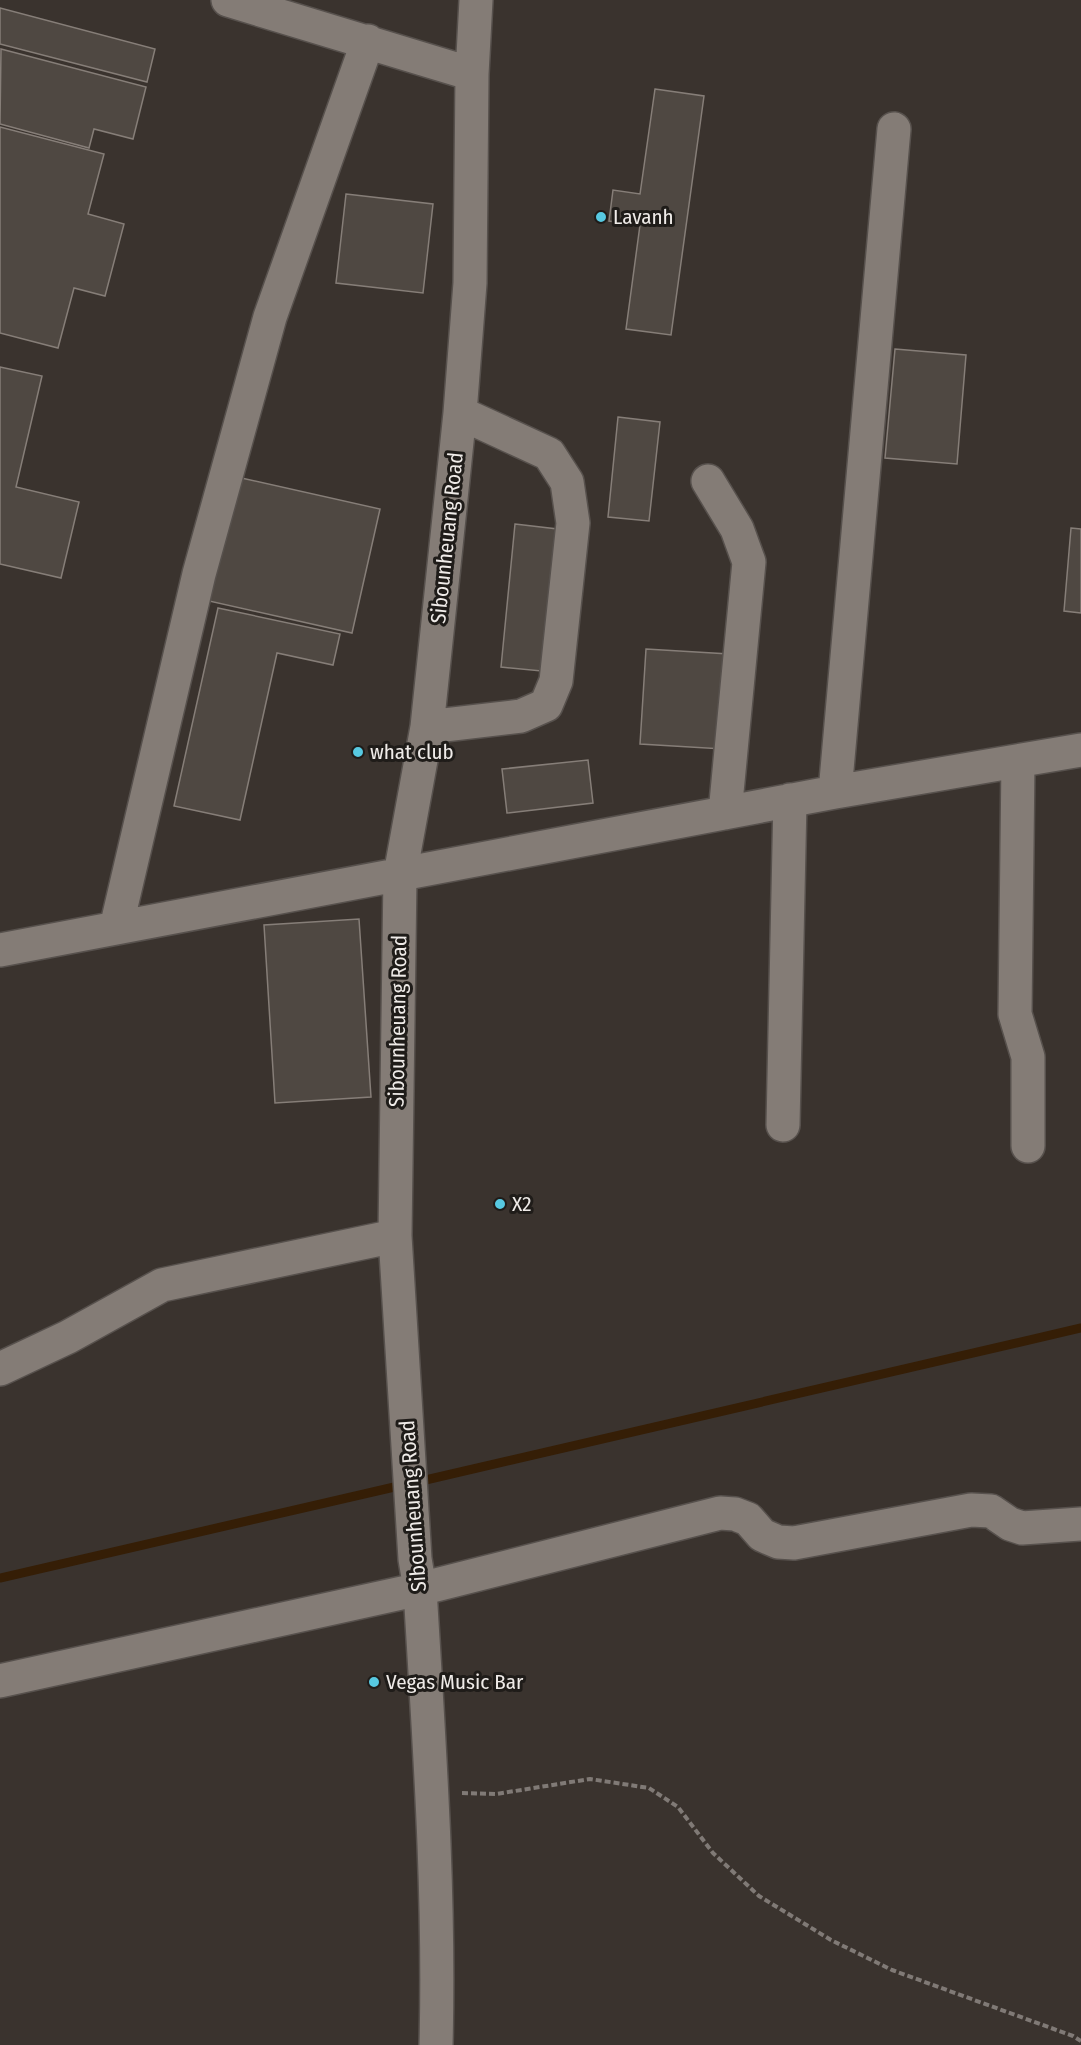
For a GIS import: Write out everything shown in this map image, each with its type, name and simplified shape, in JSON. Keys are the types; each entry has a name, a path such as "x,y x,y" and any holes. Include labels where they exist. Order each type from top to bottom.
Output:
{"street":[{"path":"228,0 472,74"},
{"name":"Sibounheuang Road","path":"436,2045 438,1934 431,1791 395,1236 400,874 427,727 460,413 470,282 472,74 476,0"},
{"path":"116,928 199,574 270,317 368,41"},
{"path":"835,792 894,129"},
{"path":"427,727 521,716 546,705 556,681 573,523 567,482 549,454 460,413"},
{"path":"708,481 737,528 749,562 725,813"},
{"path":"0,950 790,800 1081,750"},
{"path":"1018,761 1015,1014 1028,1057 1028,1146"},
{"path":"783,1125 790,800"},
{"path":"0,1369 68,1337 162,1285 395,1236"},
{"path":"0,1681 417,1574 720,1513 735,1514 748,1519 762,1535 778,1542 794,1543 970,1510 991,1511 1010,1524 1022,1528 1081,1524"}],"path":[{"path":"431,1791 496,1794 590,1779 649,1788 678,1807 713,1853 759,1896 831,1940 892,1970 1081,2041"}],"building":[{"path":"0,8 155,49 147,82 0,44"},
{"path":"1,49 146,87 133,139 94,129 89,148 0,124"},
{"path":"655,89 704,96 671,335 626,329 640,225 609,221 613,190 640,194"},
{"path":"0,127 104,154 88,214 124,224 105,296 74,288 58,348 0,333"},
{"path":"346,194 433,204 423,293 336,283"},
{"path":"895,349 966,355 957,464 885,458"},
{"path":"0,367 42,376 16,487 79,502 61,578 0,564"},
{"path":"618,417 660,422 649,521 608,517"},
{"path":"237,477 380,509 352,633 209,601"},
{"path":"515,524 566,530 552,672 501,667"},
{"path":"1071,528 1081,529 1081,613 1064,611"},
{"path":"218,608 340,634 333,665 277,653 240,820 174,806"},
{"path":"646,649 729,654 723,749 640,744"},
{"path":"588,760 593,803 507,813 502,769"},
{"path":"359,919 371,1097 275,1103 264,925"}],"waterway":[{"path":"417,1482 1081,1328"},
{"path":"0,1578 403,1485"}],"place":[{"name":"Lavanh","path":"601,217"},
{"name":"what club","path":"358,752"},
{"name":"X2","path":"500,1204"},
{"name":"Vegas Music Bar","path":"374,1682"}]}
